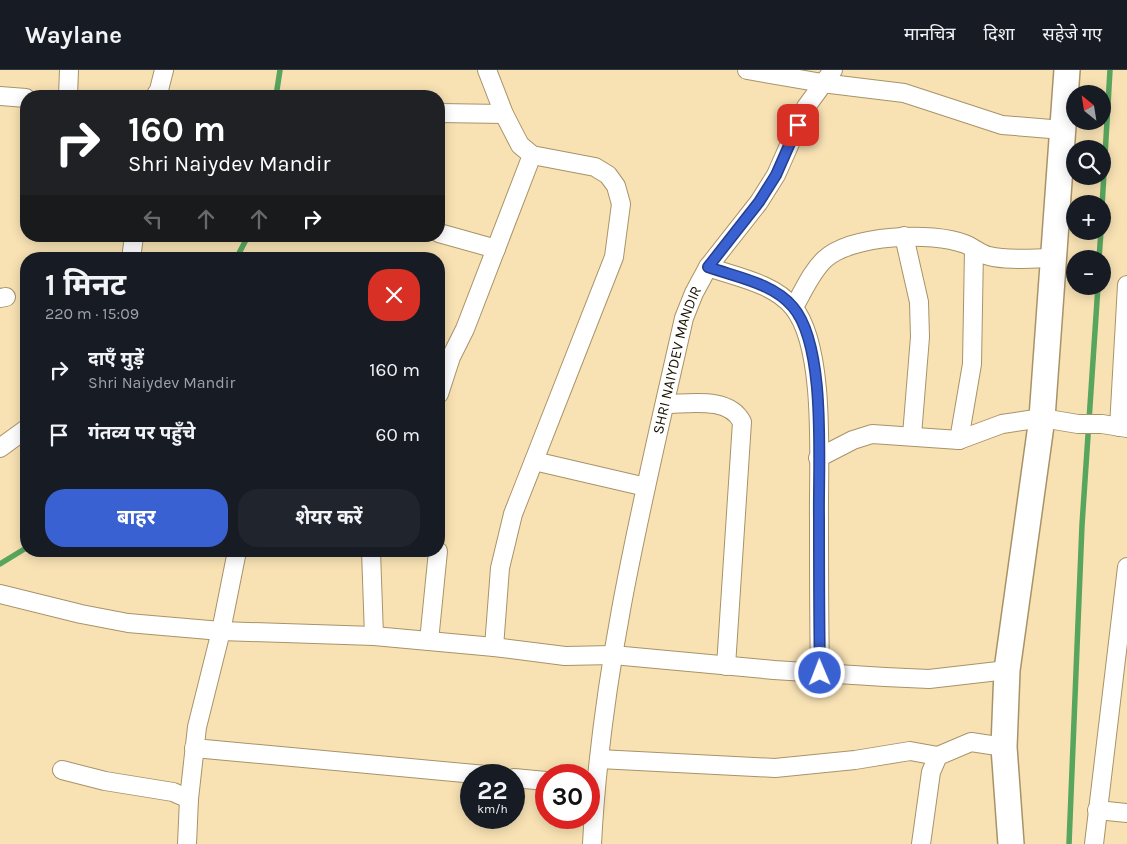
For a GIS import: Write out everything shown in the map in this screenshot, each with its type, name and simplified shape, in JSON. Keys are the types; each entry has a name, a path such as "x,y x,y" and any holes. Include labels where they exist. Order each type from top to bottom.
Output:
{"street":[{"path":"68,90 69,70"},
{"path":"159,90 164,70"},
{"path":"487,70 504,114 520,145 532,155 595,167 608,175 616,186 621,204 614,257 513,514 500,568 494,647"},
{"path":"747,70 827,76 904,93 1002,125 1063,130"},
{"path":"1011,844 1004,747 1007,670 1042,418 1067,70"},
{"name":"SHRI NAIYDEV MANDIR","path":"598,764 613,655 646,487 684,318 694,293 708,267 759,202 776,175 806,107 827,76"},
{"path":"0,96 20,98"},
{"path":"445,113 504,114"},
{"path":"445,372 496,249 532,155"},
{"path":"445,235 496,249"},
{"path":"794,307 815,272 825,260 840,248 861,241 904,236 948,240 965,244 987,256 1000,258 1054,258"},
{"path":"904,236 920,302 920,337 912,435"},
{"path":"959,440 972,364 974,250"},
{"path":"708,267 777,291 794,307 807,332 813,360 818,458 820,673"},
{"path":"818,458 853,440 872,434 912,435 959,440 1002,424 1042,418 1078,424 1116,426 1127,285"},
{"path":"665,404 726,406 738,415 742,422 726,666"},
{"path":"0,448 20,433"},
{"path":"534,462 646,487"},
{"path":"187,844 194,748 236,557"},
{"path":"371,557 374,636"},
{"path":"429,641 437,557"},
{"path":"1094,844 1127,567"},
{"path":"0,594 128,623 221,631 374,636 494,647 565,656 613,655 726,666 930,679 1007,670"},
{"path":"599,759 775,768 856,760 910,751 938,756 971,742 1004,747"},
{"path":"194,748 460,773"},
{"path":"922,844 931,772 938,756"},
{"path":"62,770 105,781 173,792 189,799"},
{"path":"1097,810 1127,813"},
{"name":"SHRI NAIYDEV MANDIR","path":"592,829 592,844"}],"waterway":[{"path":"277,90 280,70"},
{"path":"1103,195 1110,70"},
{"path":"1100,240 1100,250"},
{"path":"240,252 245,242"},
{"path":"1069,844 1082,525 1097,295"},
{"path":"0,564 20,552"}],"route":[{"path":"798,125 776,175 759,202 708,267 777,291 794,307 807,332 813,360 818,424 820,673"}]}
